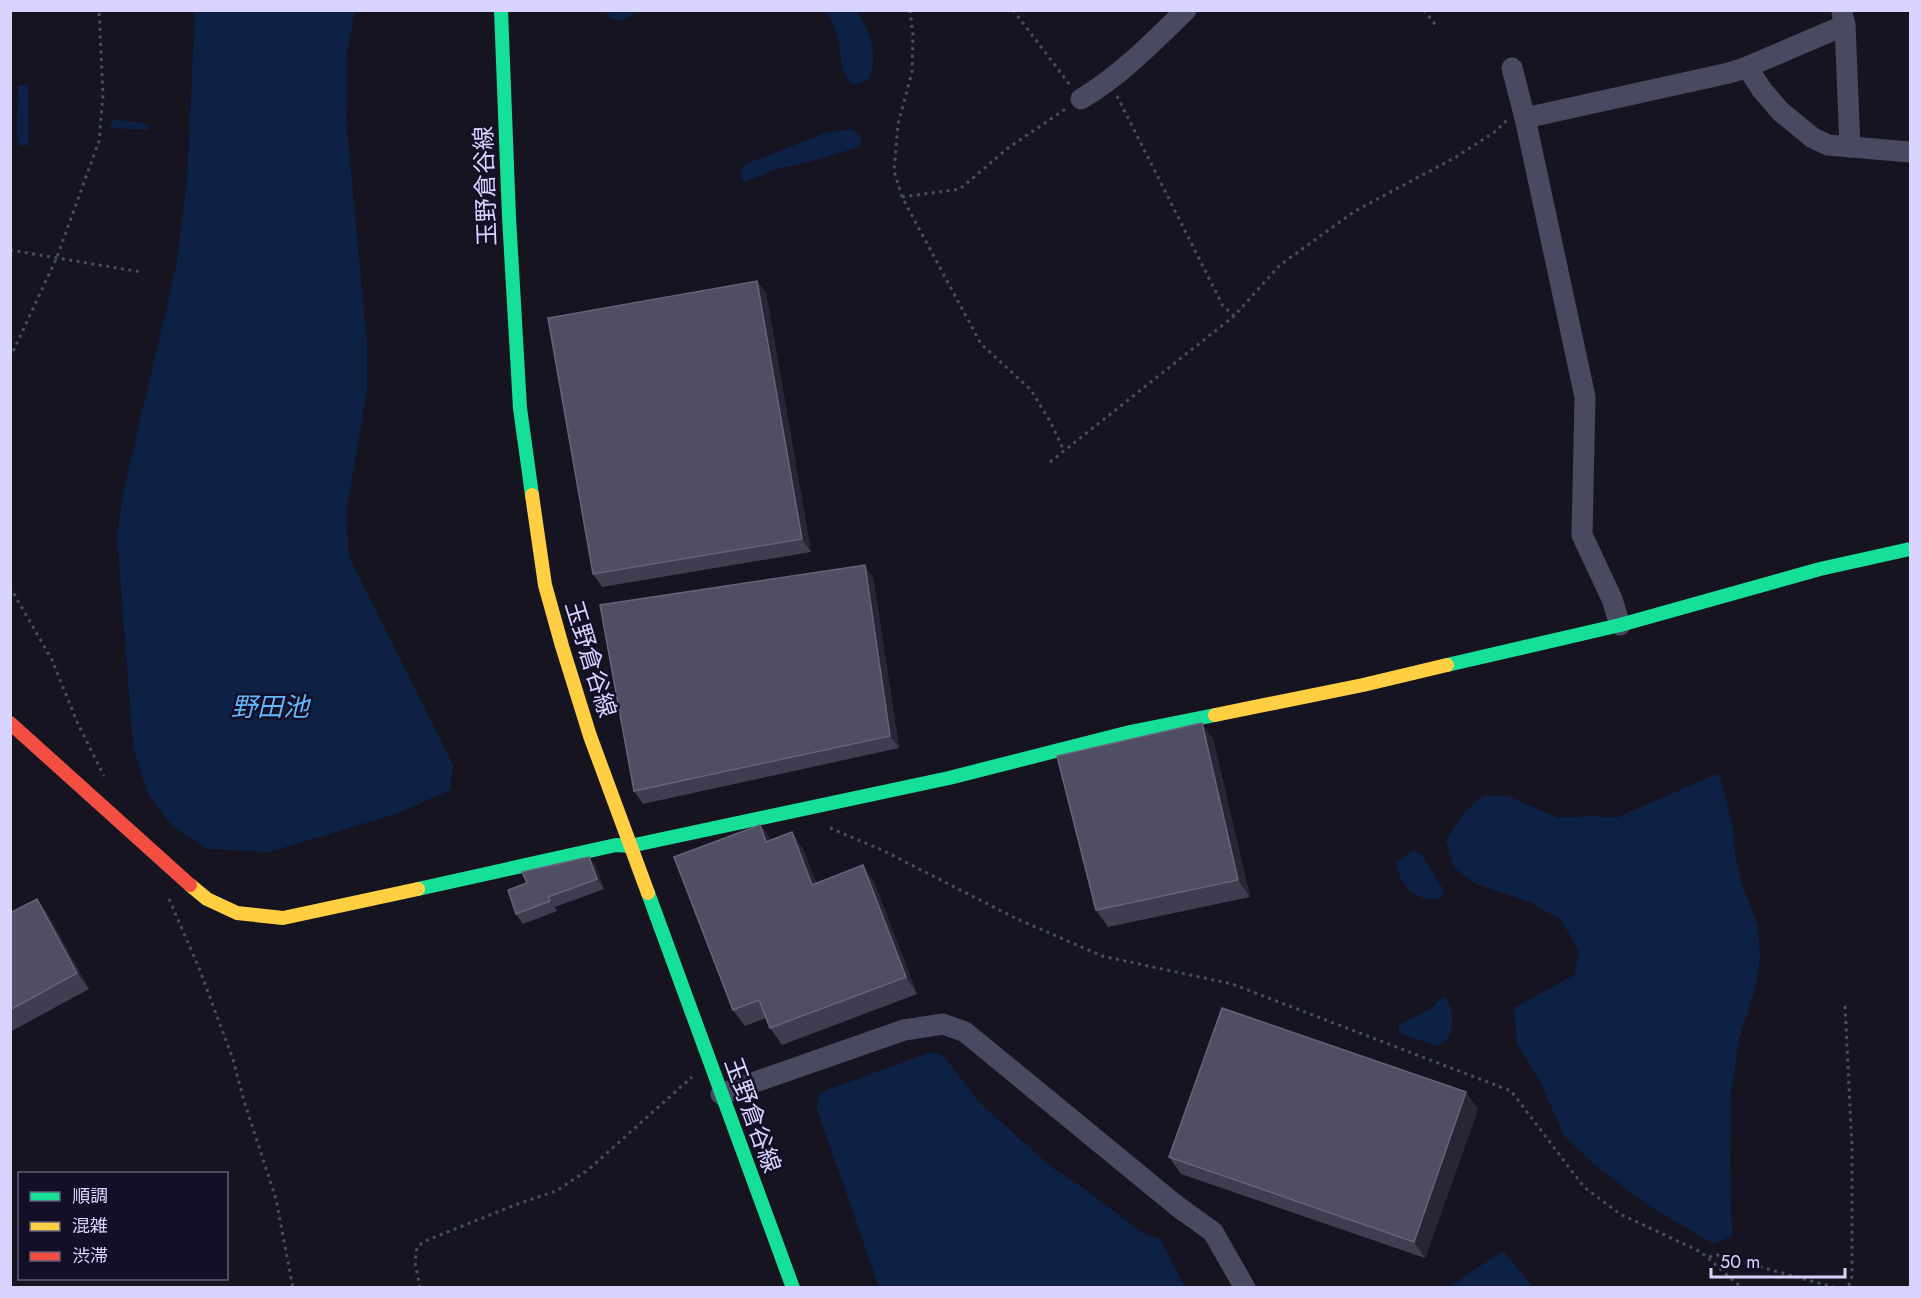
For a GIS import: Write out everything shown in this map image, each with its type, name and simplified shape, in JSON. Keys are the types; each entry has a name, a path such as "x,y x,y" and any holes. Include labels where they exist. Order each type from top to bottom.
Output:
{"street":[{"name":"玉野倉谷線","path":"501,10 509,217 520,408 545,585 561,646 590,736 793,1287"},
{"path":"1081,99 1132,61 1186,10"},
{"path":"1525,118 1747,67 1843,18 1850,147"},
{"path":"1747,67 1762,90 1781,112 1812,138 1827,145 1911,152"},
{"path":"1512,68 1525,118 1585,397 1582,535 1612,599 1620,625"},
{"path":"10,723 164,863 207,899 237,913 283,918 616,845 630,846 949,778 1130,732 1364,685 1620,625 1820,569 1911,549"},
{"path":"721,1094 904,1030 943,1024 965,1032 1177,1206 1213,1232 1245,1287"}],"path":[{"path":"10,358 57,256 99,141 103,95 99,10"},
{"path":"910,10 913,35 912,72 898,124 894,171 903,197 981,344 1031,390 1051,423 1064,451"},
{"path":"903,197 960,189 1008,148 1081,99 1013,10"},
{"path":"1424,10 1437,27"},
{"path":"1108,81 1223,306 1234,316"},
{"path":"1050,462 1234,316 1280,265 1355,211 1456,157 1496,131 1512,115 1525,118"},
{"path":"10,250 57,256 141,272"},
{"path":"10,587 52,660 78,723 109,785"},
{"path":"812,807 819,823 882,850 1013,917 1102,956 1232,984 1511,1091 1584,1187 1620,1214 1709,1257 1742,1287"},
{"path":"164,863 162,881 199,968 233,1059 247,1112 276,1199 293,1287"},
{"path":"1845,1006 1852,1147 1852,1276 1848,1287"},
{"path":"420,1287 415,1262 417,1247 425,1241 556,1191 588,1170 710,1063"},
{"path":"1709,1257 1717,1255 1837,1287"}],"water":[{"name":"野田池","path":"195,11 355,11 347,53 346,117 367,344 367,391 346,514 349,557 453,765 450,790 396,814 269,852 208,849 172,826 147,792 133,746 117,536 124,489 176,268 187,181"},
{"path":"605,11 634,11 632,16 619,21 609,17"},
{"path":"826,11 856,11 861,19 872,44 872,71 868,80 855,85 846,76 838,37"},
{"path":"18,85 28,85 28,145 19,146 17,138"},
{"path":"112,121 144,123 149,126 148,130 110,128"},
{"path":"850,129 860,135 859,147 774,170 745,182 742,180 740,173 744,165 825,133"},
{"path":"1719,773 1733,827 1735,854 1741,882 1758,927 1760,957 1756,986 1739,1039 1731,1094 1732,1236 1714,1244 1649,1206 1594,1164 1564,1136 1541,1083 1517,1043 1514,1008 1574,975 1579,951 1561,920 1530,902 1477,884 1454,868 1446,840 1464,813 1483,796 1508,796 1558,818 1590,816 1616,818"},
{"path":"1413,851 1422,855 1443,889 1443,896 1426,899 1406,886 1396,862"},
{"path":"1445,997 1450,1006 1452,1025 1445,1042 1437,1046 1399,1032 1399,1025 1432,1008 1441,998"},
{"path":"931,1052 944,1056 979,1102 1051,1167 1144,1234 1160,1239 1185,1287 879,1287 817,1109 819,1093"},
{"path":"1503,1251 1533,1287 1449,1287"}],"building":[{"path":"757,281 802,539 593,574 548,318"},
{"path":"865,565 890,736 634,791 600,605"},
{"path":"1202,723 1238,880 1096,910 1057,756"},
{"path":"760,825 766,842 792,832 812,885 863,865 906,977 770,1028 759,1000 733,1010 674,857"},
{"path":"589,857 597,879 548,897 550,901 516,914 508,890 527,883 522,872"},
{"path":"37,899 77,973 10,1010 10,913"},
{"path":"1222,1008 1466,1092 1414,1242 1169,1157"}],"traffic: fast":[{"path":"501,10 509,217 520,408 532,495"},
{"path":"1447,665 1620,625 1820,569 1910,549"},
{"path":"418,889 616,845 630,846 949,778 1130,732 1215,715"},
{"path":"648,893 793,1288"}],"traffic: slow":[{"path":"532,495 545,585 562,646 590,736 648,893"},
{"path":"1215,715 1363,685 1447,665"},
{"path":"190,885 207,899 237,913 283,918 418,889"}],"traffic: jam":[{"path":"10,723 190,885"}]}
